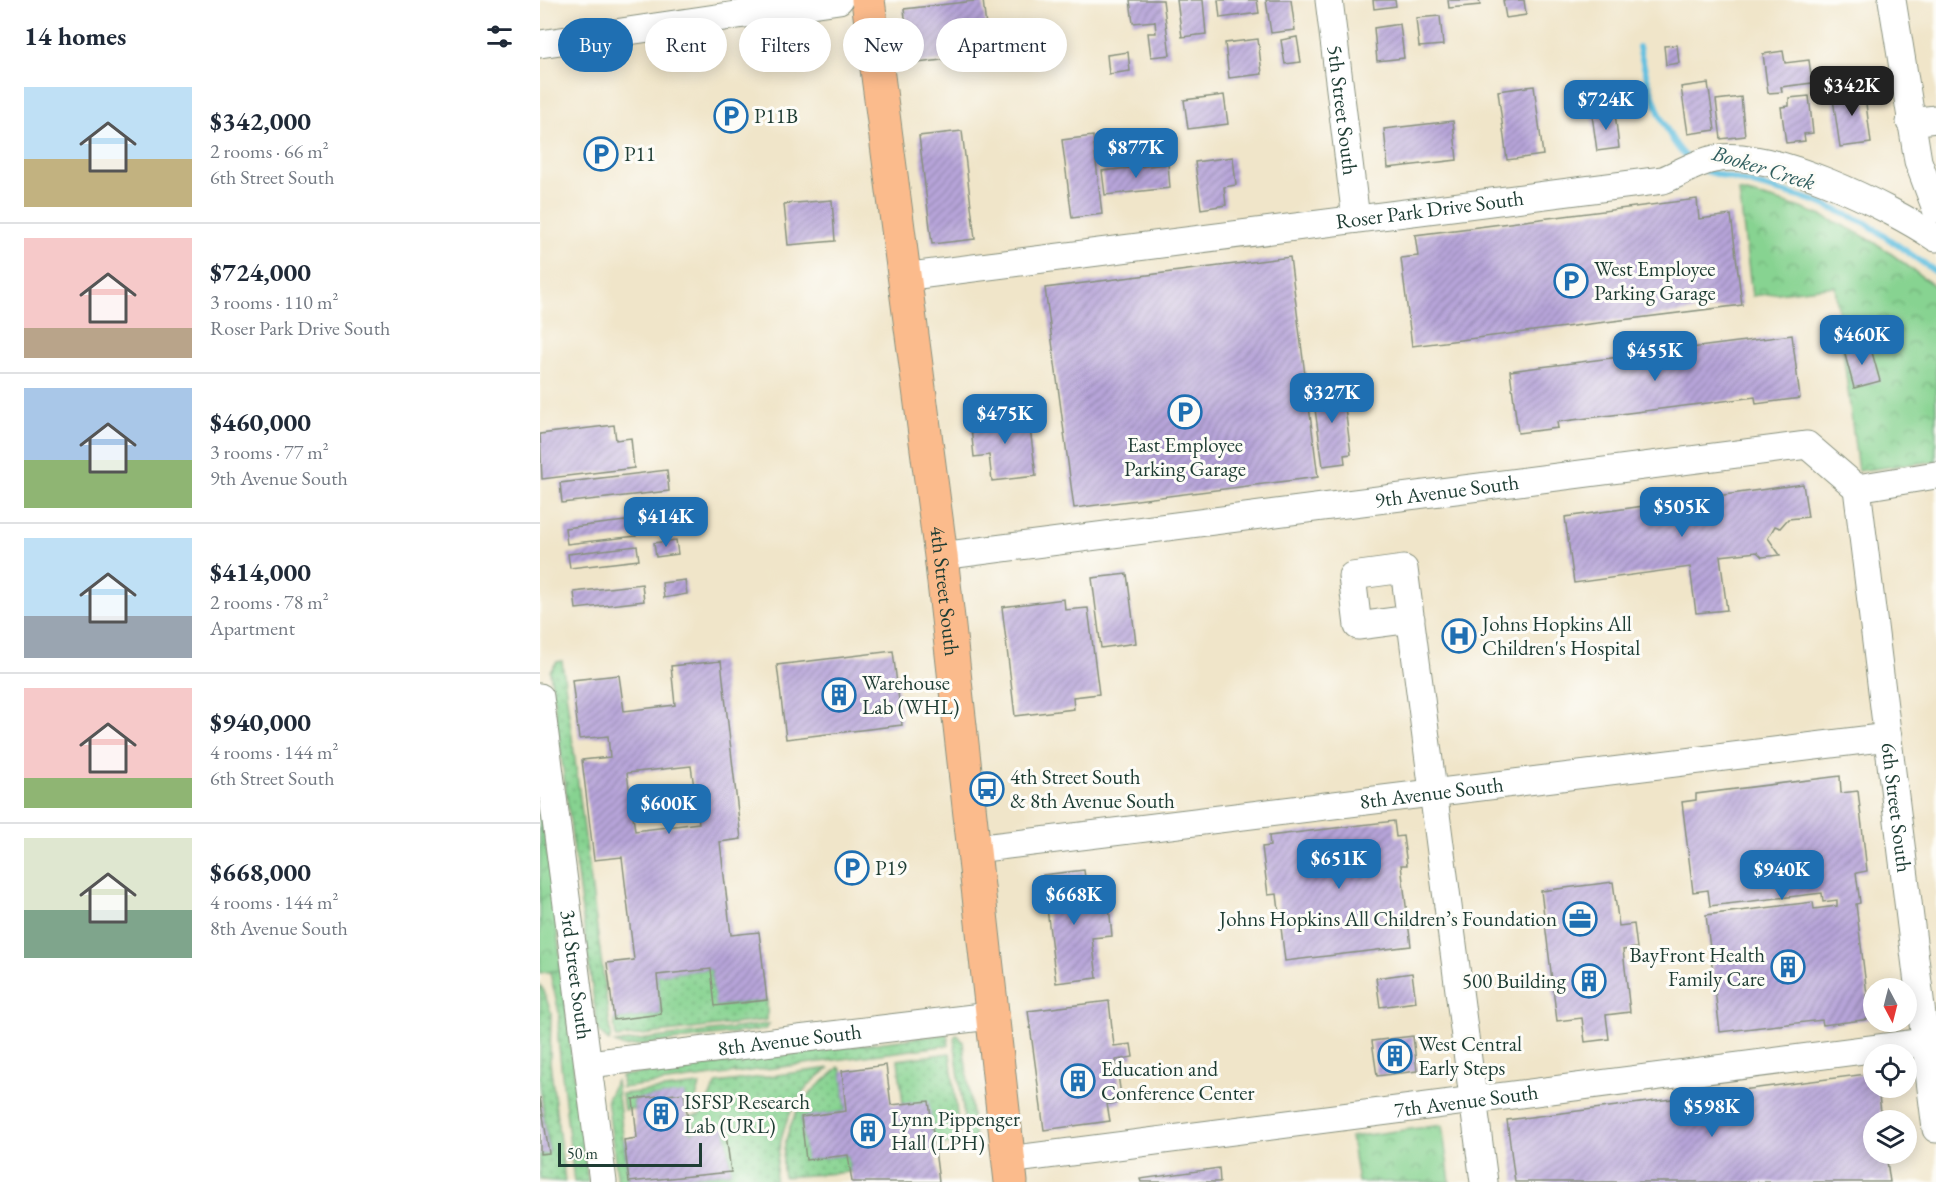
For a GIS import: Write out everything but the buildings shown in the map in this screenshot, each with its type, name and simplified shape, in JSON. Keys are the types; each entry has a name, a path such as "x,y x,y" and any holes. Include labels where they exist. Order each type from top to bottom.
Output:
{"main road":[{"name":"4th Street South","path":"868,0 941,556 975,849 990,1016 1010,1171"}],"street":[{"path":"540,44 840,0"},
{"name":"5th Street South","path":"1329,0 1356,219"},
{"path":"1892,0 1923,120 1918,161 1936,209"},
{"name":"Roser Park Drive South","path":"903,277 1663,180 1714,159 1750,160 1813,177 1880,204 1936,238"},
{"name":"9th Avenue South","path":"941,556 1807,445 1857,488"},
{"path":"1857,488 1936,475"},
{"name":"6th Street South","path":"1857,488 1936,1129"},
{"path":"1411,619 1484,1182"},
{"name":"3rd Street South","path":"540,697 603,1182"},
{"name":"8th Avenue South","path":"975,849 1888,737"},
{"name":"8th Avenue South","path":"589,1064 990,1016"},
{"name":"7th Avenue South","path":"1010,1171 1473,1101 1925,1042"}],"green space":[{"path":"1739,191 1791,205 1839,223 1880,246 1936,287 1936,461 1858,471 1835,286 1752,296"},
{"path":"562,661 611,1035 609,1041 600,1033 597,1024 550,671 557,662"},
{"path":"540,795 562,970 540,973"},
{"path":"540,807 588,1182 574,1182 558,1038 559,1012 548,964"},
{"path":"711,969 716,1006 767,1000 767,1020 616,1038 614,1020 661,1014 657,975"},
{"path":"540,985 551,1013 550,1062 565,1182 540,1180 540,1154 549,1152 540,1084"},
{"path":"769,1024 766,1029 760,1030 624,1047 615,1043"},
{"path":"947,1034 949,1045 622,1088 621,1076"},
{"path":"957,1034 963,1042 975,1139 967,1141 954,1038"},
{"path":"950,1053 960,1142 934,1145 903,1104 898,1060"},
{"path":"839,1067 842,1071 846,1111 801,1118 807,1160 848,1155 850,1172 784,1177 784,1148 794,1117 808,1095"},
{"path":"830,1068 805,1090 788,1118 779,1149 775,1182 647,1182 731,1172 725,1128 690,1133 688,1117 700,1115 717,1083"},
{"path":"616,1081 629,1182 618,1182 607,1099"},
{"path":"700,1085 692,1111 687,1111 684,1094 633,1099 634,1109 624,1110 622,1094"},
{"path":"1442,1125 1450,1182 1358,1182 1351,1137"}],"waterway":[{"name":"Booker Creek","path":"1639,47 1664,124 1680,151 1690,160"},
{"name":"Booker Creek","path":"1706,171 1815,201 1866,223 1936,272"}],"place":[{"name":"P11B","path":"731,116"},
{"name":"P11","path":"601,154"},
{"name":"West Employee Parking Garage","path":"1571,281"},
{"name":"East Employee Parking Garage","path":"1185,412"},
{"name":"Johns Hopkins All Children's Hospital","path":"1459,636"},
{"name":"Warehouse Lab (WHL)","path":"839,695"},
{"name":"4th Street South & 8th Avenue South","path":"987,789"},
{"name":"P19","path":"852,868"},
{"name":"Johns Hopkins All Children’s Foundation","path":"1580,919"},
{"name":"BayFront Health Family Care","path":"1788,967"},
{"name":"500 Building","path":"1589,981"},
{"name":"West Central Early Steps","path":"1395,1056"},
{"name":"Education and Conference Center","path":"1078,1081"},
{"name":"ISFSP Research Lab (URL)","path":"661,1114"},
{"name":"Lynn Pippenger Hall (LPH)","path":"868,1131"}]}
